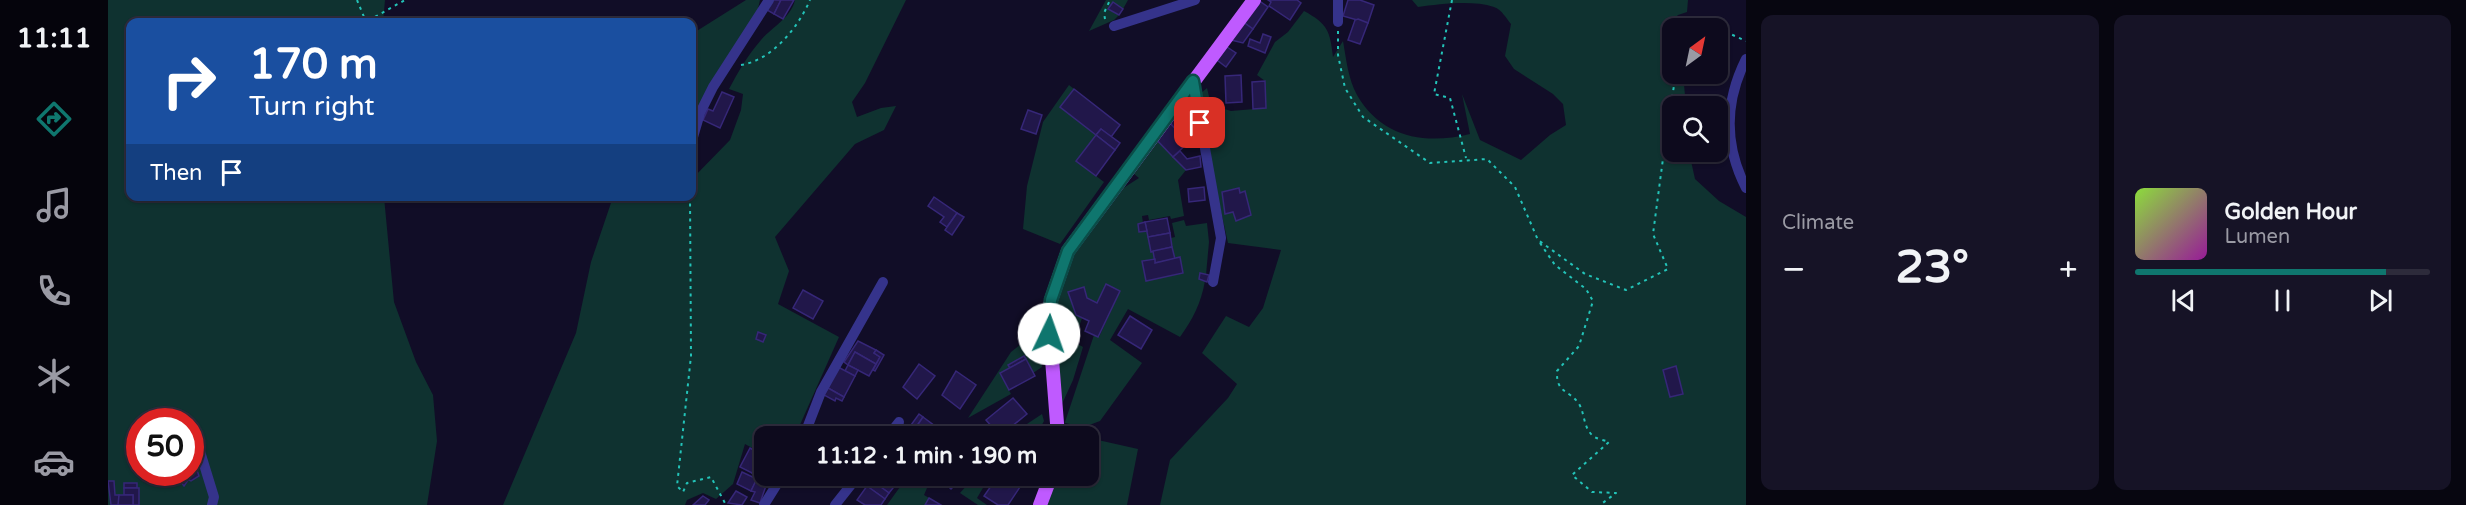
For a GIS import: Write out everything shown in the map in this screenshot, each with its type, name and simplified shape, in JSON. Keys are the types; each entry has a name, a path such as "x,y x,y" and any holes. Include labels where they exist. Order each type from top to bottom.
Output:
{"main road":[{"path":"1057,426 1049,321 1051,300 1068,251 1254,0"},
{"path":"1040,505 1047,486"}],"street":[{"path":"696,126 700,113 726,65 760,17 769,0"},
{"path":"1114,26 1179,3 1195,0"},
{"path":"1338,0 1338,22"},
{"path":"1746,59 1732,96 1729,130 1733,153 1746,188"},
{"path":"1193,81 1221,238 1214,282"},
{"path":"808,426 821,392 883,282"},
{"path":"896,426 899,422"},
{"path":"204,464 214,497 212,505"},
{"path":"764,505 776,486"},
{"path":"835,505 850,486"}],"path":[{"path":"357,0 364,17 373,18 405,0"},
{"path":"726,65 744,65 770,54 803,16 810,0"},
{"path":"1110,0 1104,13 1108,23 1114,26"},
{"path":"1452,0 1434,94 1450,98 1466,159"},
{"path":"1338,22 1338,55 1345,88 1363,117 1430,163 1487,159 1515,187 1538,240 1555,266 1586,289 1593,301 1579,346 1557,371 1557,382 1562,391 1573,397 1581,406 1584,423 1593,436 1609,441 1572,476 1592,492 1616,493 1600,505"},
{"path":"1728,33 1746,41"},
{"path":"1538,240 1585,274 1626,290 1668,269 1653,234 1674,84"},
{"path":"690,201 691,356 677,486 683,492 687,483 711,477 726,505"}],"green space":[{"path":"108,0 385,0 383,18 126,18 126,201 384,201 394,302 416,362 433,395 437,441 427,505 108,505"},
{"path":"746,0 760,0 757,13 717,72 696,122 696,31"},
{"path":"795,0 906,0 865,83 852,102 857,117 881,108 896,106 884,130 855,144 775,237 789,271 778,304 839,337 799,426 754,426 754,449 745,444 733,484 716,499 703,493 687,500 685,505 503,505 576,333 591,262 612,201 696,201 696,175 730,140 741,110 743,94 729,89 765,35 790,12"},
{"path":"1106,0 1128,0 1123,9 1112,3 1109,9 1119,15 1114,20 1089,31"},
{"path":"1412,0 1688,0 1687,12 1675,18 1662,18 1662,84 1684,84 1685,96 1662,96 1662,162 1691,162 1695,179 1719,201 1746,217 1746,505 1160,505 1170,460 1228,398 1237,384 1202,353 1226,316 1249,327 1263,308 1281,250 1228,243 1215,184 1200,94 1207,88 1211,105 1231,111 1266,108 1265,81 1257,75 1275,42 1288,32 1304,11 1323,24 1329,34 1333,57 1343,41 1349,75 1357,95 1379,121 1392,129 1421,138 1437,139 1470,134 1462,94 1480,140 1521,160 1550,135 1566,125 1563,104 1553,94 1514,69 1505,56 1511,24 1499,10 1485,5 1466,3 1418,7"},
{"path":"1069,85 1074,89 1060,107 1096,135 1076,161 1104,182 1060,244 1023,229 1027,186 1043,122"},
{"path":"1153,136 1186,170 1178,180 1184,216 1149,220 1148,215 1142,216 1143,223 1138,224 1139,232 1147,231 1155,259 1142,262 1146,280 1183,273 1180,257 1174,258 1171,238 1175,237 1172,223 1184,220 1186,226 1207,223 1209,242 1206,275 1200,273 1199,279 1205,281 1199,304 1180,337 1128,309 1110,340 1142,363 1100,421 1087,426 1065,423 1064,426 1094,335 1099,337 1120,291 1106,284 1097,303 1068,292 1076,315 1082,318 1074,342 1083,347 1073,380 1061,406 1053,312 1067,264 1114,194 1139,178 1128,169"},
{"path":"1038,331 1042,367 1033,373 1024,356 1009,364 1010,368 1000,374 1011,394 968,418 1011,352"},
{"path":"1042,414 1044,421 1041,426 1024,426"},
{"path":"1099,440 1138,449 1127,505 1044,505 1052,486 1099,486"},
{"path":"901,486 925,486 927,488 924,495 929,498 925,505 887,505"},
{"path":"966,486 984,486 977,498 987,505 978,505 960,493"}],"building":[{"path":"773,0 781,0 774,14 767,10"},
{"path":"781,0 794,0 783,19 774,14"},
{"path":"1258,0 1268,7 1253,29 1243,22"},
{"path":"1268,0 1297,0 1301,3 1290,20 1269,6 1271,2"},
{"path":"1348,0 1360,0 1374,5 1368,23 1343,16"},
{"path":"1113,2 1123,9 1119,15 1108,9"},
{"path":"1355,20 1368,23 1360,44 1348,40"},
{"path":"1243,22 1253,29 1243,43 1231,40"},
{"path":"1263,34 1271,37 1265,53 1248,46 1250,39 1260,43"},
{"path":"1227,47 1236,53 1226,67 1217,60"},
{"path":"1241,75 1242,102 1226,103 1225,76"},
{"path":"1265,81 1266,108 1253,109 1252,82"},
{"path":"1074,89 1120,125 1111,137 1101,129 1096,135 1060,107"},
{"path":"722,92 734,97 720,128 703,120 708,109 713,111"},
{"path":"1028,110 1042,115 1036,134 1021,129"},
{"path":"1173,117 1184,128 1179,133 1169,122"},
{"path":"1169,122 1179,133 1188,124 1197,134 1173,157 1153,136"},
{"path":"1101,129 1120,143 1115,150 1096,135"},
{"path":"1096,135 1115,150 1096,176 1076,161"},
{"path":"1180,151 1187,159 1200,156 1201,167 1186,170 1173,157"},
{"path":"1204,187 1205,200 1189,202 1188,189"},
{"path":"1239,188 1240,193 1245,191 1251,215 1236,221 1233,212 1225,214 1222,192"},
{"path":"934,197 957,213 947,227 940,222 944,217 928,206"},
{"path":"957,213 964,217 952,235 945,230"},
{"path":"1167,218 1170,233 1148,237 1145,222"},
{"path":"1145,222 1147,231 1139,232 1138,224"},
{"path":"1170,233 1172,247 1151,252 1148,237"},
{"path":"1172,247 1175,259 1155,263 1153,251"},
{"path":"1180,257 1183,273 1146,281 1142,261 1155,259 1155,263"},
{"path":"1200,273 1209,275 1207,282 1199,279"},
{"path":"1106,284 1120,291 1098,337 1085,331 1089,321 1076,315 1068,292 1084,287 1087,298 1097,303"},
{"path":"803,290 823,301 813,319 793,308"},
{"path":"1130,316 1152,330 1141,349 1118,335"},
{"path":"758,332 766,335 763,342 756,339"},
{"path":"858,341 876,350 874,353 880,357 876,364 855,352 848,365 844,362"},
{"path":"876,350 884,355 875,371 873,370 880,357 874,353"},
{"path":"855,352 876,364 869,376 848,365"},
{"path":"1024,356 1026,359 1010,368 1008,365"},
{"path":"1026,359 1035,376 1009,390 1000,373"},
{"path":"919,364 935,376 917,399 903,387"},
{"path":"848,365 858,370 855,376 845,371"},
{"path":"1676,366 1683,394 1670,397 1663,370"},
{"path":"838,367 855,376 844,397 828,388"},
{"path":"956,371 976,385 960,409 942,395"},
{"path":"828,388 844,397 842,401 836,398 835,401 824,395"},
{"path":"1013,398 1027,414 1012,426 991,426 986,420"},
{"path":"919,414 923,417 917,426 910,426"},
{"path":"923,417 935,426 917,426"},
{"path":"750,448 754,450 752,473 740,467"},
{"path":"742,472 754,478 751,491 737,484"},
{"path":"108,481 114,481 115,495 119,495 119,505 111,505"},
{"path":"124,483 126,486 137,486 137,488 124,488"},
{"path":"754,485 766,486 760,503 751,500 755,492 751,491"},
{"path":"867,486 879,486 889,493 885,499"},
{"path":"867,486 885,499 881,505 865,505 857,500"},
{"path":"879,486 895,486 889,493"},
{"path":"991,486 1021,486 1008,505 998,505 984,496"},
{"path":"124,488 139,488 139,505 133,505 133,495 124,495"},
{"path":"736,491 747,497 742,505 728,503"},
{"path":"119,495 133,495 133,505 118,505"},
{"path":"703,496 709,500 705,505 693,505"},
{"path":"929,498 941,505 925,505"}],"route":[{"path":"1049,334 1051,300 1068,251 1193,81 1200,123"}]}
